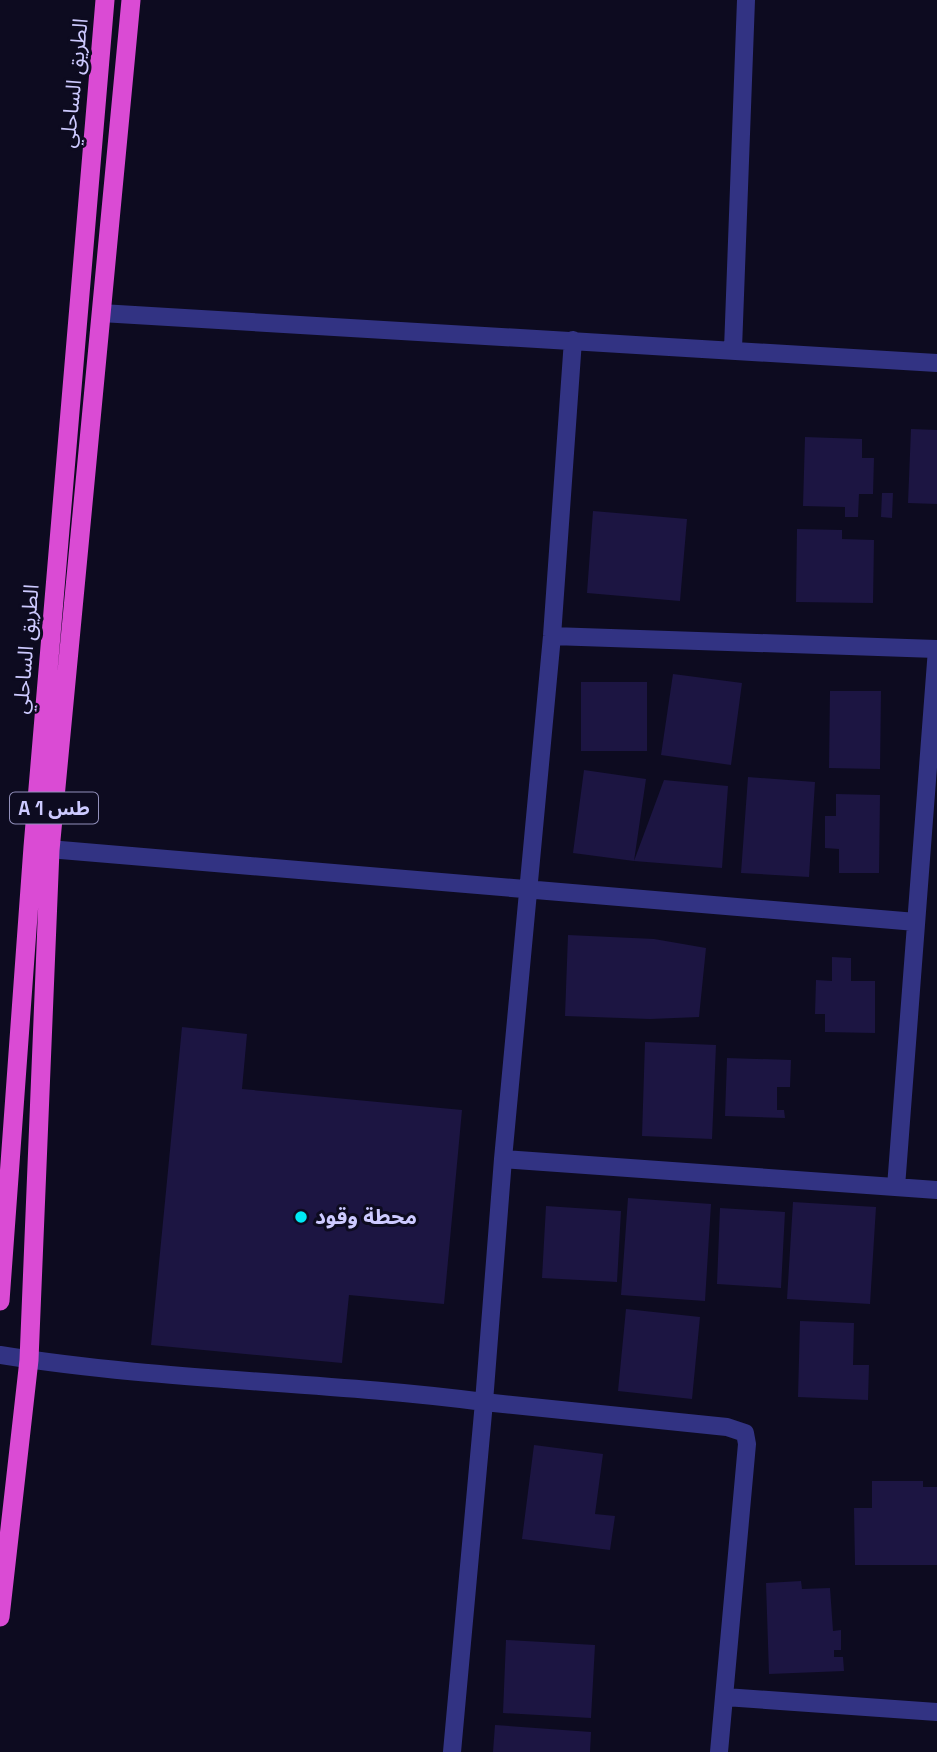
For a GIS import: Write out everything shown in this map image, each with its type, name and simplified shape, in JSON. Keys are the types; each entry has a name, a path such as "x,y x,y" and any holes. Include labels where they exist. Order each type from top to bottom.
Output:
{"highway":[{"name":"الطريق الساحلي","path":"0,1301 42,849 105,0"},
{"name":"A 1 طس","path":"0,1617 29,1360 42,849 131,0"}],"street":[{"path":"733,349 746,0"},
{"path":"100,313 937,363"},
{"path":"452,1752 526,890 552,636 573,340"},
{"path":"552,636 937,649 896,1187"},
{"path":"42,849 916,922"},
{"path":"503,1159 937,1190"},
{"path":"0,1355 150,1374 407,1392 727,1427 745,1433 747,1444 719,1752"},
{"path":"725,1697 937,1712"}],"building":[{"path":"911,429 937,430 937,504 908,503"},
{"path":"805,437 862,439 862,458 874,458 873,494 859,494 858,517 845,517 845,507 803,506"},
{"path":"882,493 893,493 892,518 881,517"},
{"path":"593,511 687,519 680,601 587,593"},
{"path":"797,529 842,530 842,539 874,540 873,603 796,602"},
{"path":"673,674 742,683 731,765 661,755"},
{"path":"581,682 647,682 647,751 581,751"},
{"path":"830,691 881,691 880,769 829,768"},
{"path":"584,770 646,779 634,861 573,853"},
{"path":"748,777 815,782 809,877 741,873"},
{"path":"664,780 728,786 722,868 634,861"},
{"path":"836,794 880,795 879,873 839,873 839,849 825,848 825,816 836,816"},
{"path":"568,935 654,939 706,948 699,1017 650,1019 565,1016"},
{"path":"832,957 851,958 851,981 875,981 875,1033 825,1032 825,1014 815,1014 816,980 832,981"},
{"path":"182,1027 247,1034 242,1089 462,1110 444,1304 349,1295 342,1363 151,1345"},
{"path":"645,1042 716,1045 712,1139 642,1136"},
{"path":"727,1058 791,1060 790,1087 777,1087 777,1110 784,1110 785,1118 725,1116"},
{"path":"628,1198 711,1204 705,1301 621,1295"},
{"path":"793,1202 876,1207 870,1304 787,1299"},
{"path":"546,1206 621,1211 617,1282 542,1278"},
{"path":"720,1208 785,1212 781,1288 717,1284"},
{"path":"626,1309 700,1317 692,1399 618,1391"},
{"path":"800,1321 854,1323 853,1365 869,1365 868,1400 798,1397"},
{"path":"534,1445 603,1454 595,1514 615,1516 610,1550 522,1539"},
{"path":"872,1481 923,1481 923,1487 937,1487 937,1565 855,1565 854,1508 872,1508"},
{"path":"801,1581 802,1589 830,1588 833,1631 841,1630 841,1650 834,1650 834,1657 843,1657 844,1671 769,1674 766,1583"},
{"path":"506,1640 595,1645 591,1718 503,1713"},
{"path":"495,1725 591,1732 590,1752 493,1752"}],"place":[{"name":"محطة وقود","path":"301,1217"}]}
